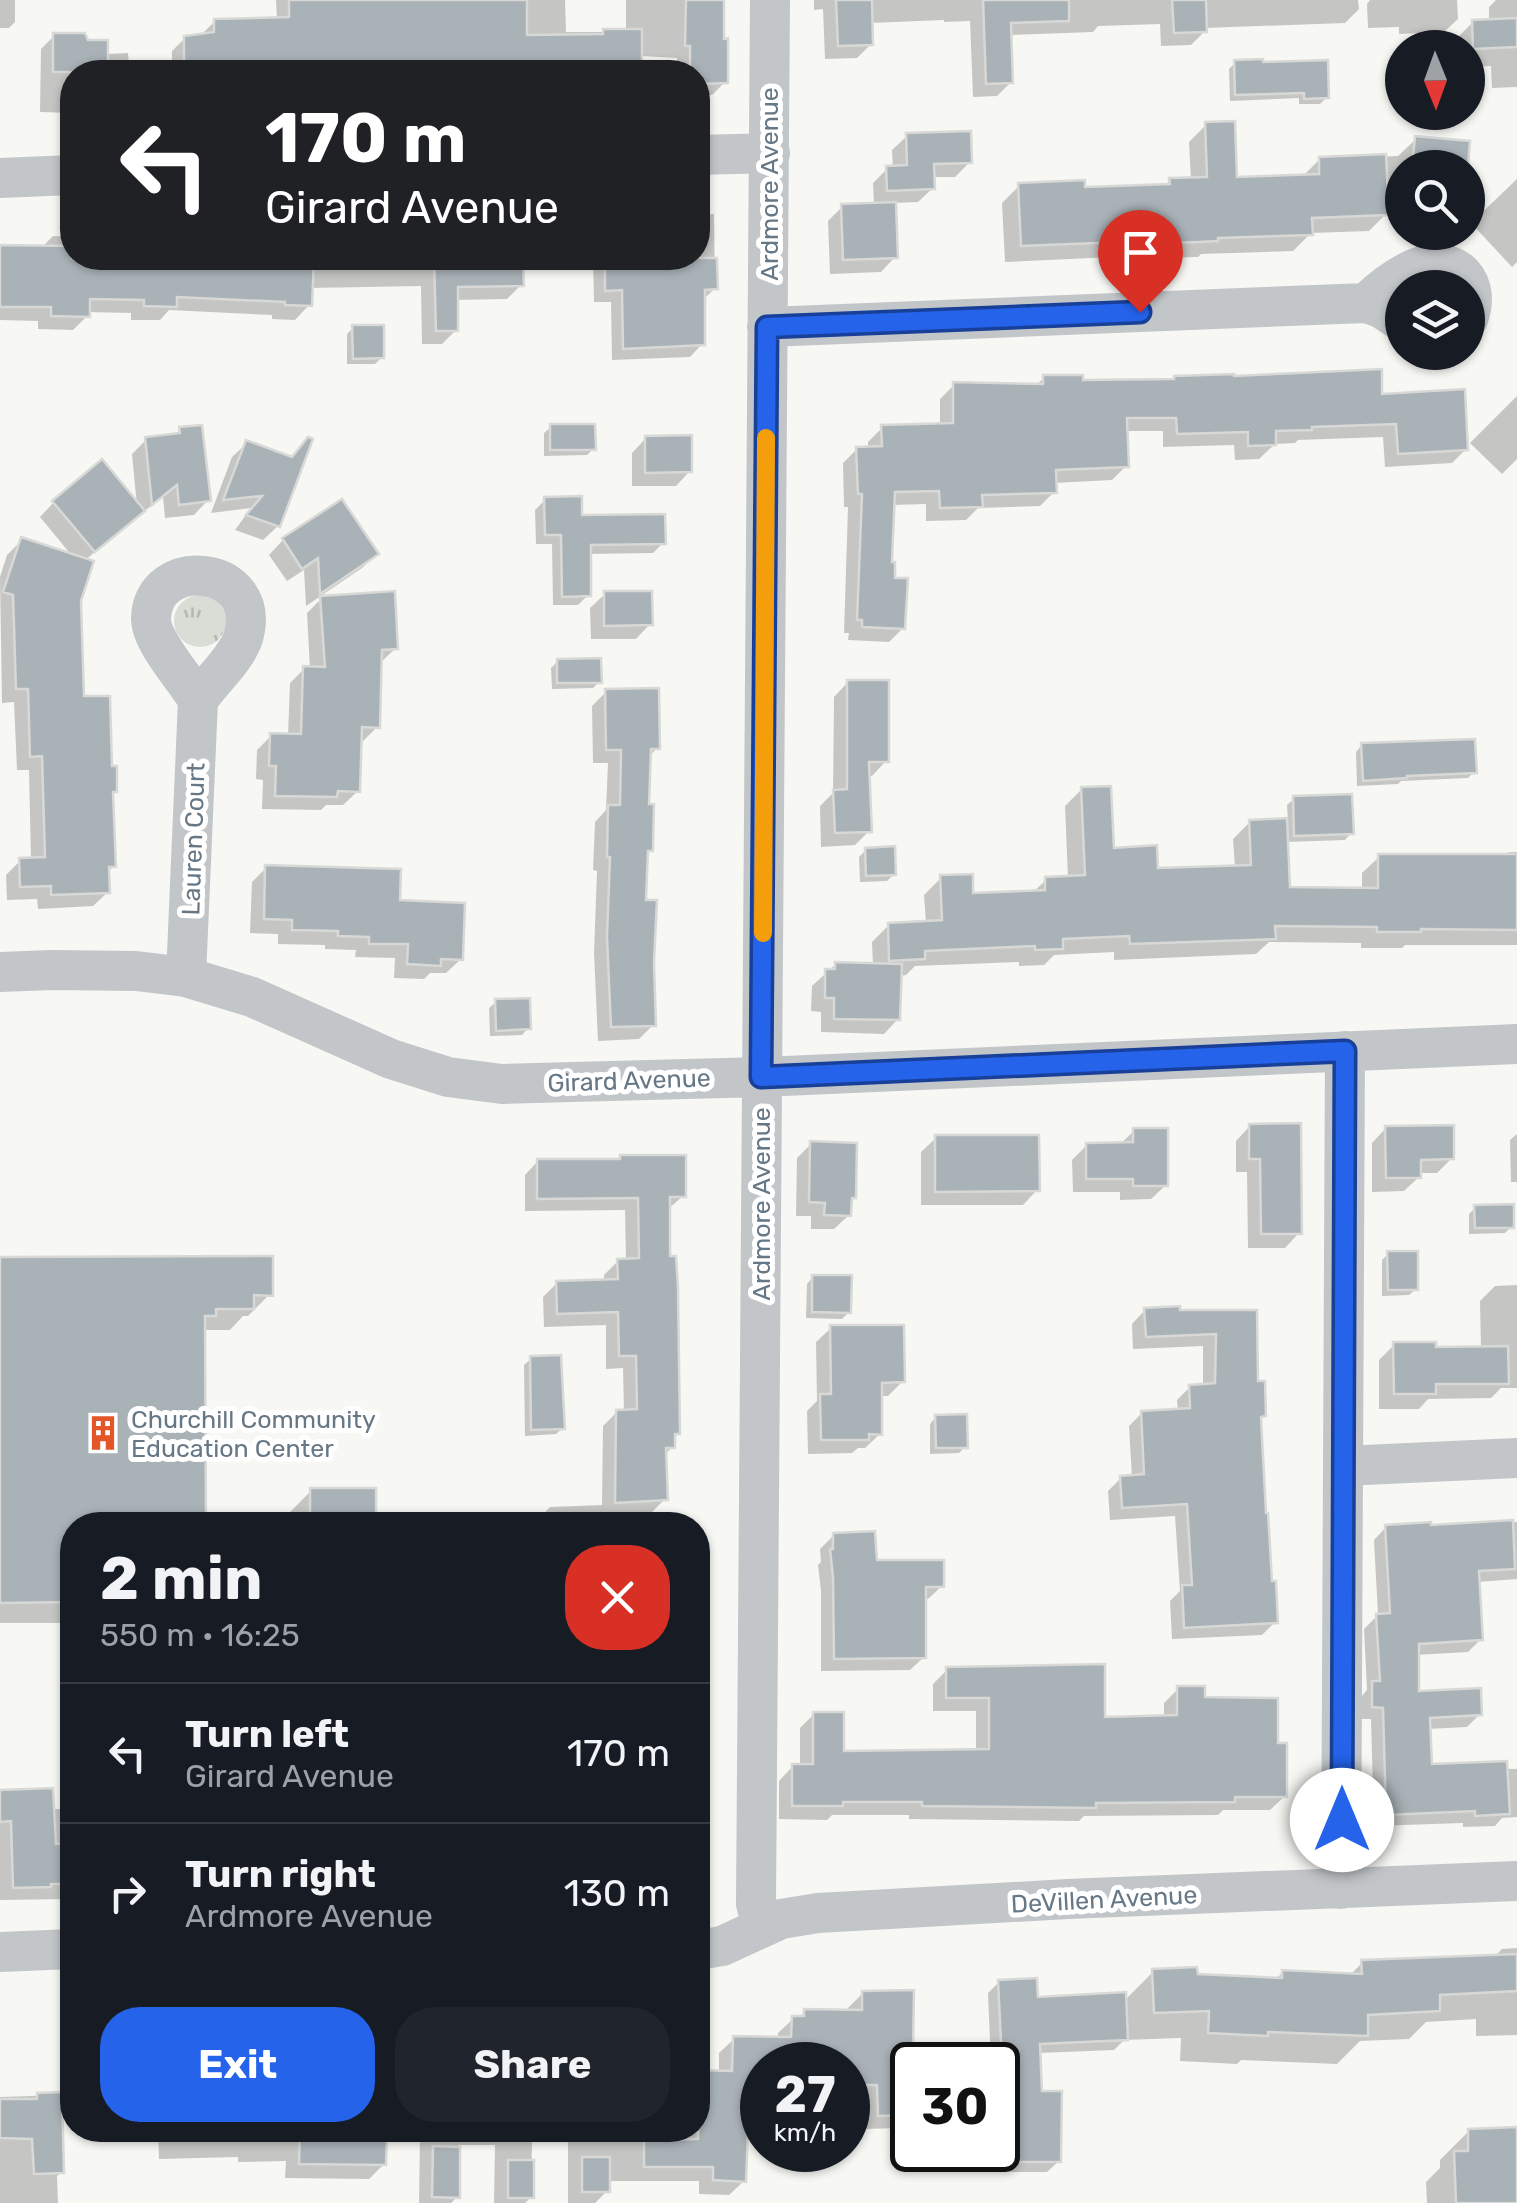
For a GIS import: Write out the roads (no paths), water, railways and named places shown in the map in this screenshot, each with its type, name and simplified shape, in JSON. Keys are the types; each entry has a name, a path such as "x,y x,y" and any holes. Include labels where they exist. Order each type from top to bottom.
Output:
{"street":[{"name":"Ardmore Avenue","path":"762,1927 756,1904 770,0"},
{"path":"710,155 770,153"},
{"path":"0,178 60,176"},
{"path":"1411,270 1440,264 1454,270"},
{"path":"1366,303 1385,287"},
{"path":"767,327 1366,303 1385,311"},
{"name":"Lauren Court","path":"186,977 198,700"},
{"name":"Girard Avenue","path":"0,972 136,971 186,977 252,997 391,1060 448,1076 502,1084 761,1077 1517,1044"},
{"path":"1341,1889 1345,1051"},
{"path":"1343,1466 1517,1458"},
{"name":"DeVillen Avenue","path":"710,1948 781,1919 818,1913 1517,1881"},
{"path":"0,1952 60,1950"}],"place":[{"name":"Churchill Community Education Center","path":"103,1433"}]}
